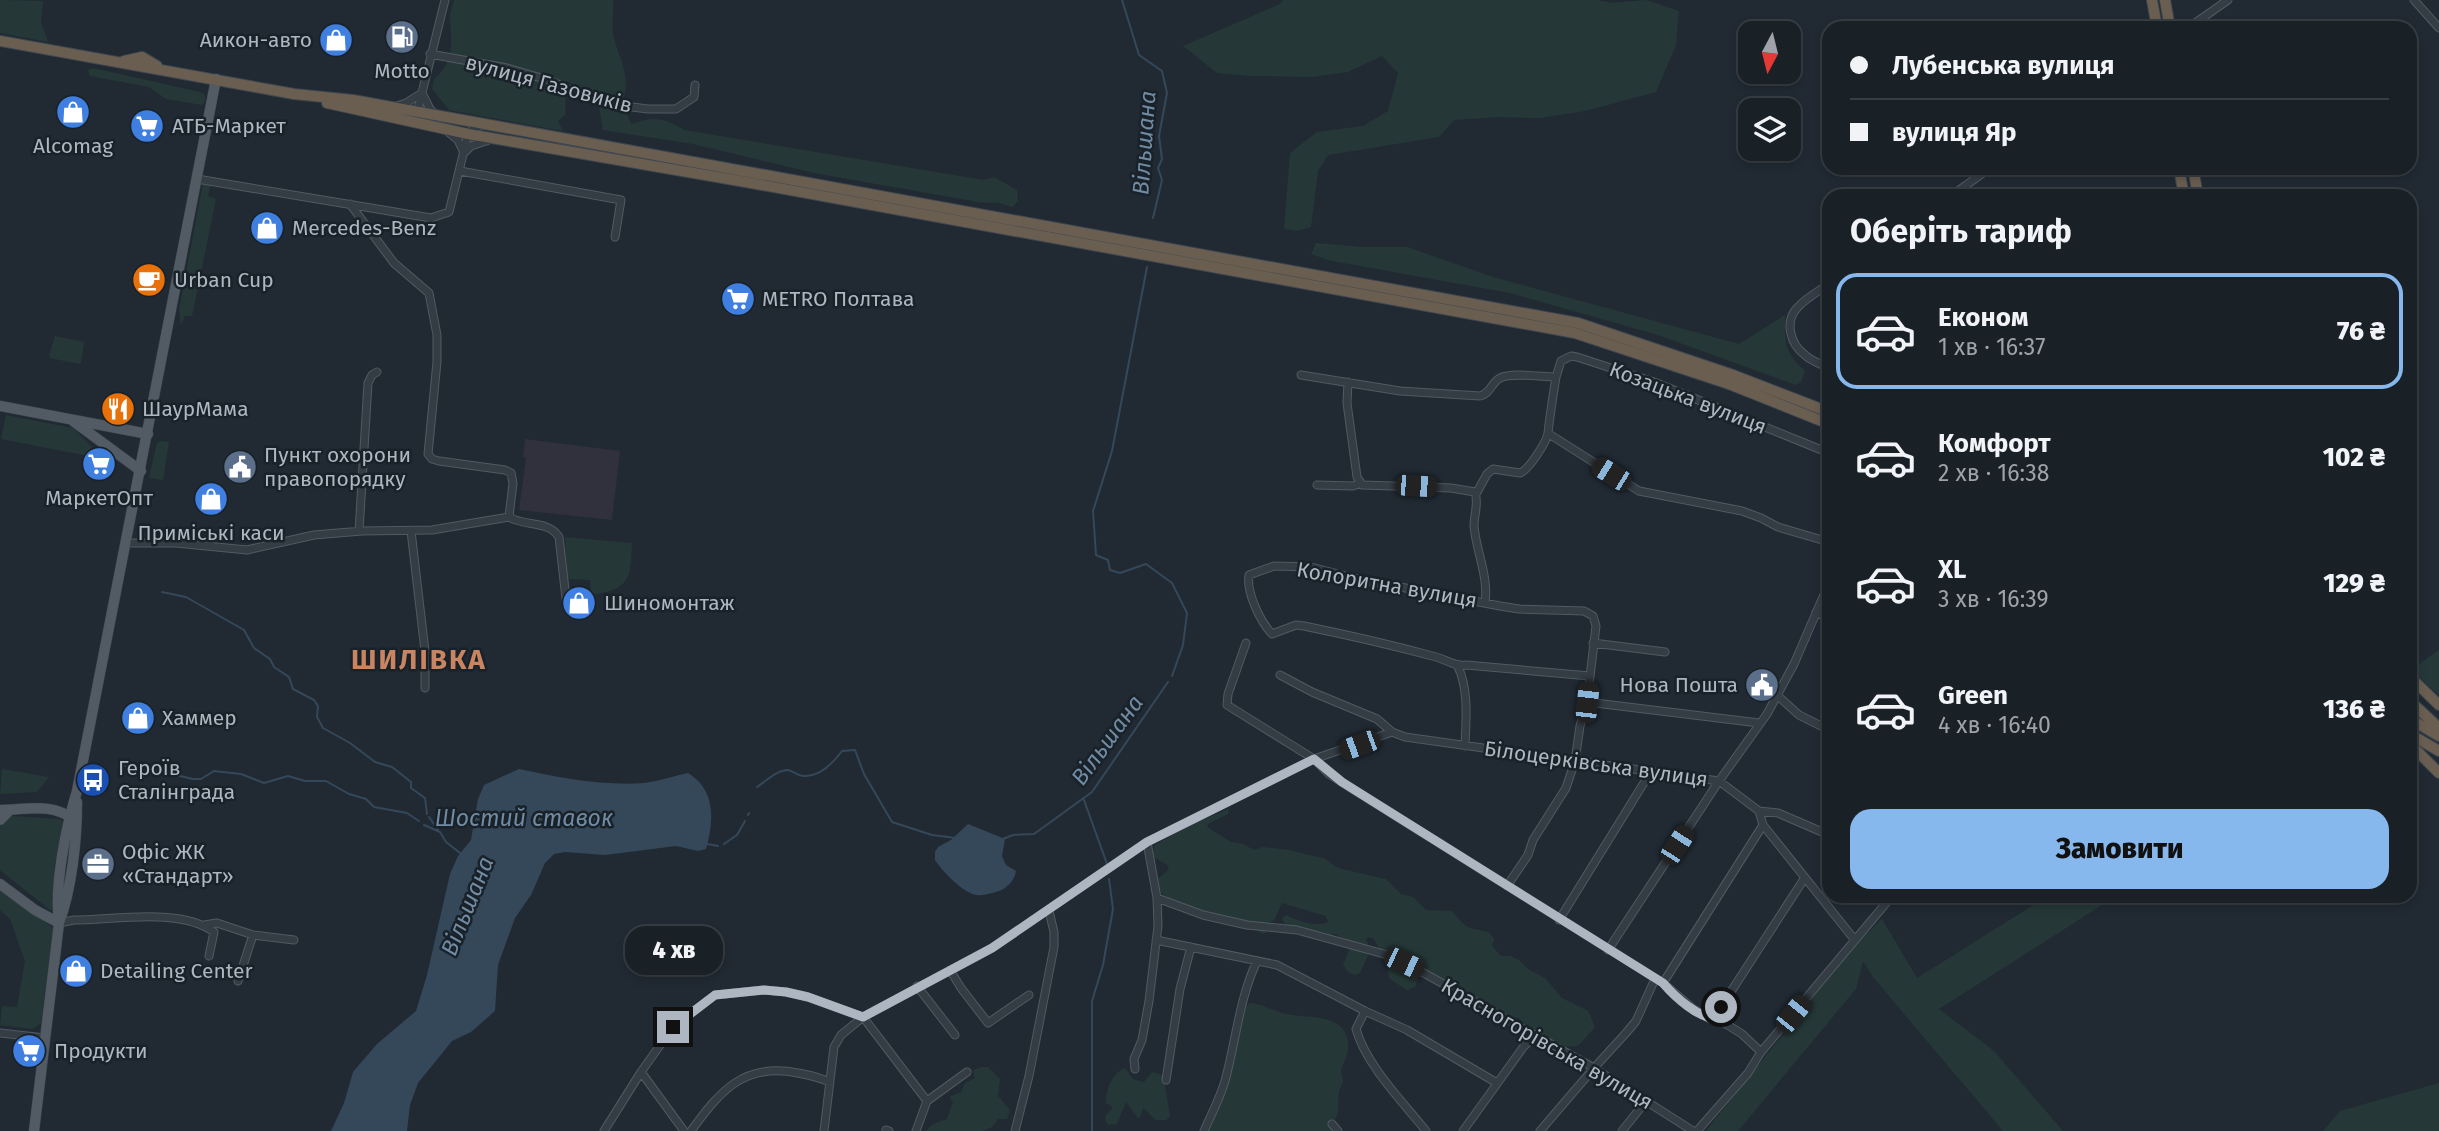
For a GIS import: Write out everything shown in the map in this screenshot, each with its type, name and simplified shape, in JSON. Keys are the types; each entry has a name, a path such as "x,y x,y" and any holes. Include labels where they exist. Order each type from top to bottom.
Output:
{"highway":[{"path":"2152,0 2156,21"},
{"path":"2165,0 2169,21"},
{"path":"0,41 112,61 142,57 169,71 390,113 431,127 497,140 806,192 1575,333 1729,384 1822,421"},
{"path":"390,113 417,113 1578,323 1733,375 1822,409"},
{"path":"2417,684 2439,705"},
{"path":"2417,708 2439,728"},
{"path":"2417,723 2439,736"},
{"path":"2417,738 2439,751"},
{"path":"2417,751 2439,773"}],"main road":[{"path":"34,1131 59,923 57,905 216,79"},
{"path":"0,406 148,434"},
{"path":"69,419 141,471"},
{"path":"0,820 5,810 52,808 73,819"},
{"path":"1,884 43,915 59,923"}],"street":[{"path":"431,127 417,113 445,0"},
{"path":"2199,21 2228,0"},
{"path":"2414,0 2439,28"},
{"name":"вулиця Газовиків","path":"430,54 507,68 548,80 587,97 616,105 648,109 677,109 694,97 695,85"},
{"path":"390,113 422,93"},
{"path":"422,93 429,109 439,117"},
{"path":"459,121 468,134"},
{"path":"197,179 431,218 449,212 468,134 482,125"},
{"path":"446,130 458,140 464,153"},
{"path":"464,153 478,143 497,140"},
{"path":"460,171 621,200 615,237"},
{"path":"1961,189 1980,175"},
{"path":"350,204 394,262 429,293 437,335 437,362 428,454 439,461 512,473 509,517"},
{"path":"1822,289 1796,308 1790,324 1797,348 1822,364"},
{"name":"Козацька вулиця","path":"1556,377 1562,361 1571,356 1577,357 1654,382 1822,450"},
{"path":"359,531 368,383 377,372"},
{"path":"1301,375 1401,391 1480,396 1487,394 1504,376 1556,377 1548,422 1549,434 1525,471 1516,473 1493,469 1487,474 1476,494 1474,527 1485,585 1485,603"},
{"path":"1348,382 1347,403 1357,477 1361,483 1369,486 1451,488 1473,491 1476,494"},
{"path":"1549,434 1639,491 1742,511 1778,527 1822,540"},
{"path":"1317,485 1353,486 1361,483"},
{"path":"126,543 176,543 247,550 314,535 359,531 411,531 509,517 548,527 559,537 567,607"},
{"path":"411,531 425,651 425,688"},
{"name":"Колоритна вулиця","path":"1458,667 1445,659 1398,646 1304,626 1296,625 1272,634 1266,627 1248,584 1250,575 1274,566 1311,566 1353,578 1518,609 1584,611 1596,620 1593,643"},
{"path":"1608,950 1777,695 1794,664 1822,599"},
{"path":"1816,612 1822,615"},
{"path":"1246,643 1228,694 1227,705 1314,759 1329,774 1659,981 1692,1008 1710,1019 1718,1019 1742,1034 1762,1052"},
{"path":"1507,886 1566,788 1575,761 1587,702 1593,643 1665,652"},
{"path":"1465,746 1463,679 1458,667 1466,665 1590,677"},
{"name":"Білоцерківська вулиця","path":"1280,675 1312,692 1377,719 1392,732 1405,737 1719,781 1759,811"},
{"path":"1777,695 1799,715 1822,726"},
{"path":"1587,702 1759,723"},
{"path":"824,1131 834,1046 841,1035 863,1017 992,948 1147,842 1314,759 1392,732"},
{"path":"1559,920 1650,773"},
{"path":"1822,832 1778,813 1759,811 1763,825 1822,901"},
{"path":"1540,1131 1636,1021 1659,981 1763,825"},
{"path":"1135,1069 1134,1059 1142,1040 1149,1001 1156,940 1157,898 1147,842"},
{"path":"1718,1019 1721,1007 1804,879"},
{"name":"Красногорівська вулиця","path":"1157,898 1203,915 1247,925 1297,930 1384,954 1422,972 1594,1068 1695,1131"},
{"path":"1824,903 1854,939"},
{"path":"1695,1131 1748,1073 1854,939 1887,903"},
{"path":"1015,1131 1055,947 1049,911"},
{"path":"59,923 74,920 179,918 204,925 214,932 208,956"},
{"path":"204,925 217,923 253,935 294,940"},
{"path":"238,981 253,935"},
{"path":"1156,940 1288,969 1302,979 1406,1030 1497,1083"},
{"path":"1166,1080 1180,989 1191,947"},
{"path":"1204,1131 1223,1087 1239,1017 1257,961"},
{"path":"950,970 988,1023 1029,995"},
{"path":"917,986 955,1035"},
{"path":"604,1131 673,1027 715,995 764,990 786,992 863,1017 927,1101"},
{"path":"1365,1011 1356,1029 1359,1039 1375,1066 1426,1131"},
{"path":"0,1033 45,1038"},
{"path":"1463,1131 1524,1046 1532,1039 1538,1038"},
{"path":"691,1131 719,1096 732,1084 752,1073 789,1071 821,1077 830,1082"},
{"path":"641,1072 684,1131"},
{"path":"916,1131 927,1101 967,1072"},
{"path":"1622,1131 1646,1101"}],"shaded area":[{"path":"525,439 620,451 612,520 519,510 526,458 523,457"}],"green space":[{"path":"0,0 43,1 41,22 48,42 0,33"},
{"path":"454,0 613,0 613,34 626,85 622,102 631,124 659,119 684,130 984,180 994,177 1017,190 1018,201 1012,207 978,202 814,173 693,144 603,130 597,94 566,81 565,115 558,121 563,131 449,110 432,89 434,79 446,65 451,50 450,15"},
{"path":"1283,0 1597,0 1611,3 1646,0 1679,11 1676,45 1656,92 1585,111 1540,118 1454,120 1439,137 1328,155 1318,171 1311,227 1298,231 1284,229 1290,153 1317,132 1363,126 1388,111 1398,73 1382,56 1348,72 1312,77 1217,73 1183,46 1280,4"},
{"path":"93,68 200,92 205,95 205,102 202,105 166,99 149,87 90,76 88,70"},
{"path":"203,183 211,184 208,196 216,199 192,316 185,316 181,325 179,310"},
{"path":"1316,243 1407,247 1493,277 1739,344 1785,315 1787,346 1792,357 1805,371 1801,382 1796,385 1658,335 1510,293 1332,261 1311,254"},
{"path":"55,336 84,342 79,364 50,358"},
{"path":"6,415 73,428 104,459 1,439"},
{"path":"169,442 163,480 149,478 157,443"},
{"path":"565,537 632,543 628,575 621,586 591,595 590,580 567,579"},
{"path":"2439,650 2439,695 2417,675 2417,666"},
{"path":"2,769 49,777 37,792 0,794"},
{"path":"1229,809 1228,814 1207,827 1231,842 1254,850 1263,847 1289,850 1326,859 1342,869 1386,879 1401,894 1413,897 1426,910 1452,911 1468,927 1489,932 1494,939 1492,946 1501,956 1519,960 1529,970 1545,978 1562,998 1588,1011 1595,1027 1578,1046 1561,1045 1538,1036 1519,1018 1496,1017 1480,1009 1471,999 1419,974 1416,974 1418,979 1415,987 1407,990 1390,979 1389,962 1374,939 1368,937 1367,956 1360,973 1355,975 1348,972 1343,965 1350,948 1346,940 1335,934 1326,936 1285,924 1282,919 1286,915 1312,924 1323,924 1328,922 1326,916 1282,903 1263,934 1240,920 1195,909 1167,898 1160,890 1158,879 1169,866 1152,856 1155,845 1189,825"},
{"path":"11,816 60,819 63,822 54,868 54,909 51,911 0,870 0,827"},
{"path":"0,887 53,928 41,1023 33,1029 0,1025 2,1006 17,1007 25,961 10,919 0,910"},
{"path":"2037,903 2105,903 1939,1009 1994,1051 2063,1131 2003,1131 1873,977 1863,961 1856,989 1738,1131 1706,1131 1853,947 1882,919 1917,978"},
{"path":"1250,1003 1286,1014 1327,1020 1343,1029 1348,1050 1341,1070 1343,1081 1339,1091 1334,1131 1201,1131 1209,1122 1247,1005"},
{"path":"988,1067 1000,1079 998,1096 1010,1110 1007,1119 998,1119 992,1127 983,1131 926,1131 933,1124 947,1119 953,1102 951,1096 961,1092 965,1083 975,1078 973,1070"},
{"path":"1125,1068 1133,1079 1144,1082 1152,1072 1163,1075 1170,1116 1166,1120 1155,1120 1145,1109 1138,1118 1126,1102 1117,1124 1108,1125 1106,1115 1113,1107 1106,1103 1108,1088 1117,1073"},
{"path":"2439,1083 2439,1131 2323,1131 2340,1111"}],"water":[{"name":"Шостий ставок","path":"519,769 613,783 645,783 688,773 704,788 708,797 711,817 706,849 698,851 676,846 605,855 565,852 554,854 545,863 531,895 515,918 498,965 495,1011 471,1032 452,1041 418,1083 410,1105 407,1131 331,1131 344,1103 353,1072 377,1044 416,1011 450,874 458,856 471,840 478,799 484,785"},
{"path":"968,824 1005,839 1002,856 1006,865 1016,871 1008,886 1002,890 982,895 972,893 954,881 935,860 938,847 951,840"}],"waterway":[{"name":"Вільшана","path":"1122,0 1139,55 1162,71 1167,93 1159,136 1162,159 1158,168 1162,180 1153,218"},
{"name":"Вільшана","path":"1147,267 1112,451 1093,511 1096,555 1108,560 1110,570 1120,573 1146,564 1172,583 1187,613 1183,645 1172,676"},
{"path":"162,592 186,597 244,630 254,648 289,677 293,689 314,700 318,706 317,717 323,728 350,743 375,762 392,767 411,782 411,788 425,798 427,814"},
{"name":"Вільшана","path":"1003,839 1013,835 1034,834 1092,792 1168,682"},
{"name":"Вільшана","path":"757,787 784,770 802,776 821,772 842,751 855,750 864,774 892,822 932,835 956,838"},
{"path":"118,766 137,766 193,779 201,779 214,771 241,774 264,783 288,776 305,781 326,781 349,794 366,799 374,807 407,813 419,821"},
{"path":"1084,800 1107,864"},
{"path":"429,817 438,830"},
{"name":"Вільшана","path":"724,844 737,835 745,821"},
{"path":"424,825 440,832 446,842 460,853"},
{"name":"Вільшана","path":"707,844 718,846"},
{"path":"1092,1131 1092,1001 1103,965 1113,909 1109,879"}],"place":[{"name":"Motto","path":"402,37"},
{"name":"Аикон-авто","path":"336,40"},
{"name":"Alcomag","path":"73,112"},
{"name":"АТБ-Маркет","path":"147,126"},
{"name":"Mercedes-Benz","path":"267,228"},
{"name":"Urban Cup","path":"149,280"},
{"name":"METRO Полтава","path":"738,299"},
{"name":"ШаурМама","path":"118,409"},
{"name":"МаркетОпт","path":"99,464"},
{"name":"Пункт охорони правопорядку","path":"240,467"},
{"name":"Приміські каси","path":"211,499"},
{"name":"Шиномонтаж","path":"579,603"},
{"name":"Нова Пошта","path":"1762,685"},
{"name":"Хаммер","path":"138,718"},
{"name":"Героїв Сталінграда","path":"93,780"},
{"name":"Офіс ЖК «Стандарт»","path":"98,864"},
{"name":"Detailing Center","path":"76,971"},
{"name":"Продукти","path":"29,1051"}],"district":[{"name":"ШИЛІВКА","path":"419,659"}],"route":[{"path":"673,1027 715,995 764,990 808,997 863,1017 992,948 1147,842 1314,759 1329,774 1663,983 1692,1008 1710,1019 1718,1019 1721,1007"}]}
